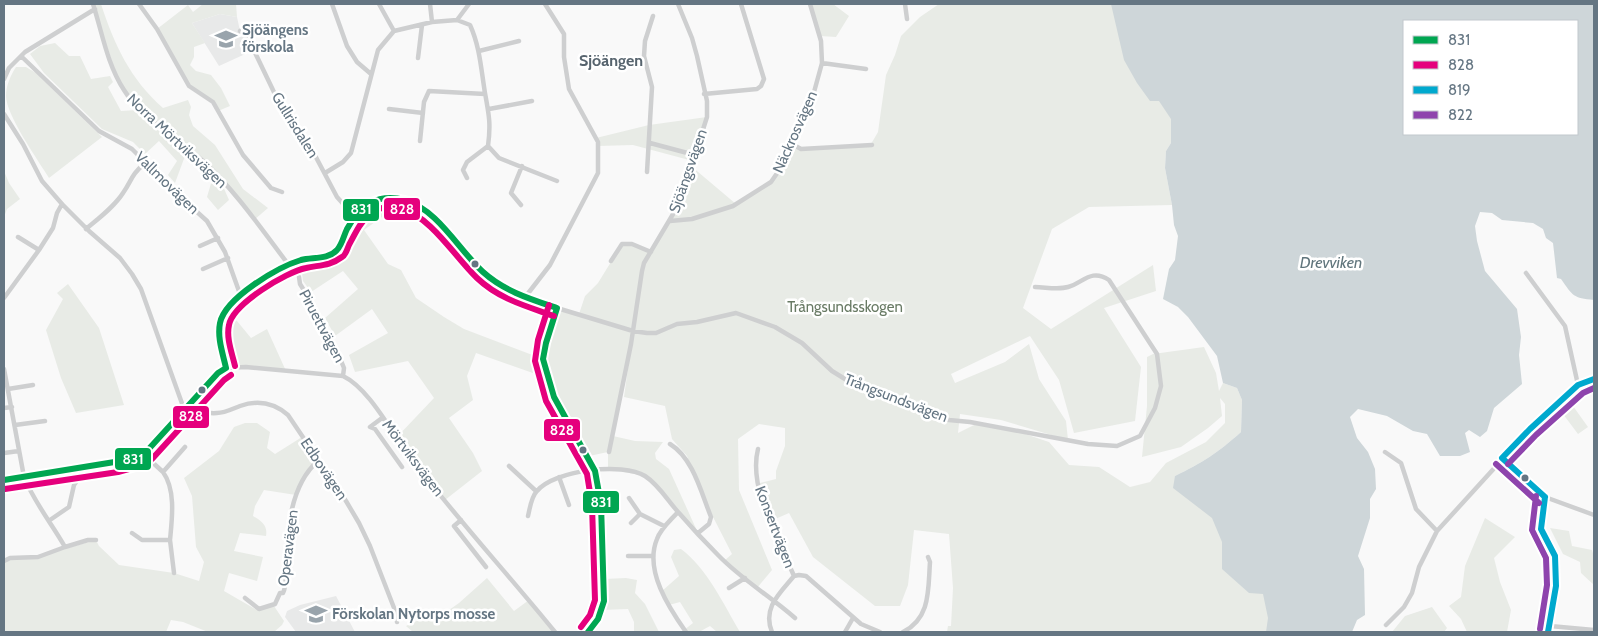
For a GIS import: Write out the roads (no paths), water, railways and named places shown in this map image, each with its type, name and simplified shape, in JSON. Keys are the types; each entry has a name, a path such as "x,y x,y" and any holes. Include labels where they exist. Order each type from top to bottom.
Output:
{"street":[{"name":"Norra Mörtviksvägen","path":"93,4 110,58 118,80 125,92 146,113 204,162 288,264"},
{"path":"139,4 157,29 189,86 214,102 243,155 271,188 282,192"},
{"path":"332,4 347,46 357,62 371,74"},
{"path":"379,4 394,31"},
{"path":"430,4 432,22"},
{"path":"457,20 469,4"},
{"path":"526,296 550,265 598,173 598,142 569,89 564,57 564,34 545,4"},
{"name":"Sjöängsvägen","path":"609,452 633,330 642,271 679,204 707,117 707,108 692,38 678,4"},
{"path":"704,94 757,89 761,86 764,79 741,4"},
{"name":"Näckrosvägen","path":"670,221 692,219 733,206 763,189 771,182 782,166 811,103 822,63 821,41 810,4"},
{"path":"904,4 907,19"},
{"path":"4,79 6,69 21,56 41,41 95,10"},
{"path":"647,172 652,87 644,56 645,41 654,16"},
{"path":"325,173 343,162 351,153 378,50 394,31 432,22 457,20 470,25 477,41 489,109 490,128 488,146 467,162 463,170 467,178"},
{"path":"418,58 422,25"},
{"name":"Gullrisdalen","path":"240,31 247,36 284,114 308,144 337,196 354,216"},
{"path":"479,51 519,41"},
{"name":"Vallmovägen","path":"21,56 99,132 132,149 144,164 207,221 228,258 240,294"},
{"path":"822,63 866,69"},
{"path":"420,141 424,102 429,91 485,94"},
{"path":"489,109 532,101"},
{"path":"389,109 423,113"},
{"path":"4,114 23,144 42,181 86,229 120,258 132,274 141,289 185,407"},
{"path":"650,143 695,156"},
{"path":"792,144 801,149 872,145"},
{"path":"488,146 499,158 557,181"},
{"path":"86,229 114,204 123,193 133,174 144,164"},
{"path":"521,205 511,193 522,166"},
{"name":"Trångsundsvägen","path":"226,368 220,342 220,323 228,307 240,294 288,264 304,259 324,257 337,250 354,216 368,203 383,198 404,200 420,206 433,217 483,272 511,292 557,308 633,330 656,333 677,324 697,322 736,313 775,327 802,343 832,371 853,384 905,400 931,414 949,420 970,422 1088,444 1117,446 1140,436 1155,408 1161,386 1157,354 1109,280 1096,275 1084,278 1067,288 1035,287"},
{"path":"4,298 54,228 57,213 62,204"},
{"path":"18,237 39,250"},
{"path":"200,246 218,238"},
{"path":"611,261 622,244 632,244 651,252"},
{"path":"203,269 228,258"},
{"path":"1526,273 1565,326 1578,385"},
{"name":"Piruettvägen","path":"299,277 300,284 338,351 344,368 343,376"},
{"path":"557,308 543,359 554,397 595,471 600,504 604,601 598,619 588,632"},
{"path":"4,480 133,459 146,452 218,372 226,368 246,367 343,376"},
{"path":"4,369 24,477 30,493 50,520 65,547"},
{"name":"Mörtviksvägen","path":"343,376 364,393 410,458 556,632"},
{"path":"1386,625 1404,607 1412,593 1419,567 1437,531 1530,429 1578,385 1594,379"},
{"path":"8,390 33,385"},
{"name":"Edbovägen","path":"185,407 215,414 252,404 265,403 276,407 288,415 359,523 396,613 397,622"},
{"path":"4,408 12,407"},
{"path":"382,418 370,428 375,429 402,467"},
{"path":"15,425 45,421"},
{"path":"670,444 678,449 688,461 711,517 709,524 698,533"},
{"path":"163,472 185,447"},
{"name":"Konsertvägen","path":"758,449 756,456 759,494 794,576 773,600"},
{"path":"4,453 20,451"},
{"path":"1385,452 1401,463 1416,508 1437,531"},
{"path":"1502,458 1545,497 1594,515"},
{"path":"50,520 69,507 74,485 79,478 110,474 151,461 163,472 170,494 172,514 170,540 174,573"},
{"name":"Operavägen","path":"245,598 259,609 266,608 275,604 280,593 283,593 286,588 290,521 296,495 304,475 318,461"},
{"path":"509,466 536,491"},
{"path":"528,516 536,491 544,484 559,477 586,470 633,471 645,476 662,492 724,561 795,618"},
{"path":"559,477 569,505"},
{"path":"1545,497 1541,529 1555,556 1556,586 1548,632"},
{"path":"629,498 640,514 664,526"},
{"path":"678,512 664,526 656,541 654,569 676,618 686,632"},
{"path":"631,524 640,514"},
{"path":"461,520 454,526 486,567"},
{"path":"132,533 142,540 170,540"},
{"path":"4,561 14,557 38,558 65,547 88,540 96,540"},
{"path":"628,556 654,556"},
{"path":"903,632 922,617 926,603 930,562 928,557"},
{"path":"794,576 806,576 853,618 880,632"},
{"path":"729,588 745,578"},
{"path":"772,632 768,619 773,600"},
{"path":"845,632 853,618"},
{"path":"1550,626 1582,631 1594,630"}],"water":[{"name":"Drevviken","path":"1111,4 1594,4 1594,300 1577,297 1561,279 1557,278 1553,243 1546,238 1543,229 1533,223 1502,220 1492,213 1480,212 1475,226 1485,271 1517,309 1521,337 1519,355 1522,384 1494,408 1487,431 1480,437 1469,430 1465,433 1470,452 1460,456 1440,456 1427,434 1413,431 1387,416 1358,409 1350,417 1357,438 1368,452 1375,469 1376,489 1370,499 1370,518 1358,556 1364,569 1365,615 1357,620 1352,632 1266,632 1268,618 1263,594 1249,593 1222,569 1222,542 1212,518 1173,488 1175,476 1210,457 1241,432 1242,400 1237,388 1223,383 1217,356 1188,317 1178,307 1163,299 1169,269 1175,260 1178,236 1174,225 1165,168 1166,151 1171,143 1171,119 1159,101 1150,101 1124,60"}],"place":[{"name":"Sjöängens förskola","path":"226,39"},
{"name":"Förskolan Nytorps mosse","path":"316,614"}],"district":[{"name":"Sjöängen","path":"611,60"}],"park label":[{"name":"Trångsundsskogen","path":"845,307"}]}
